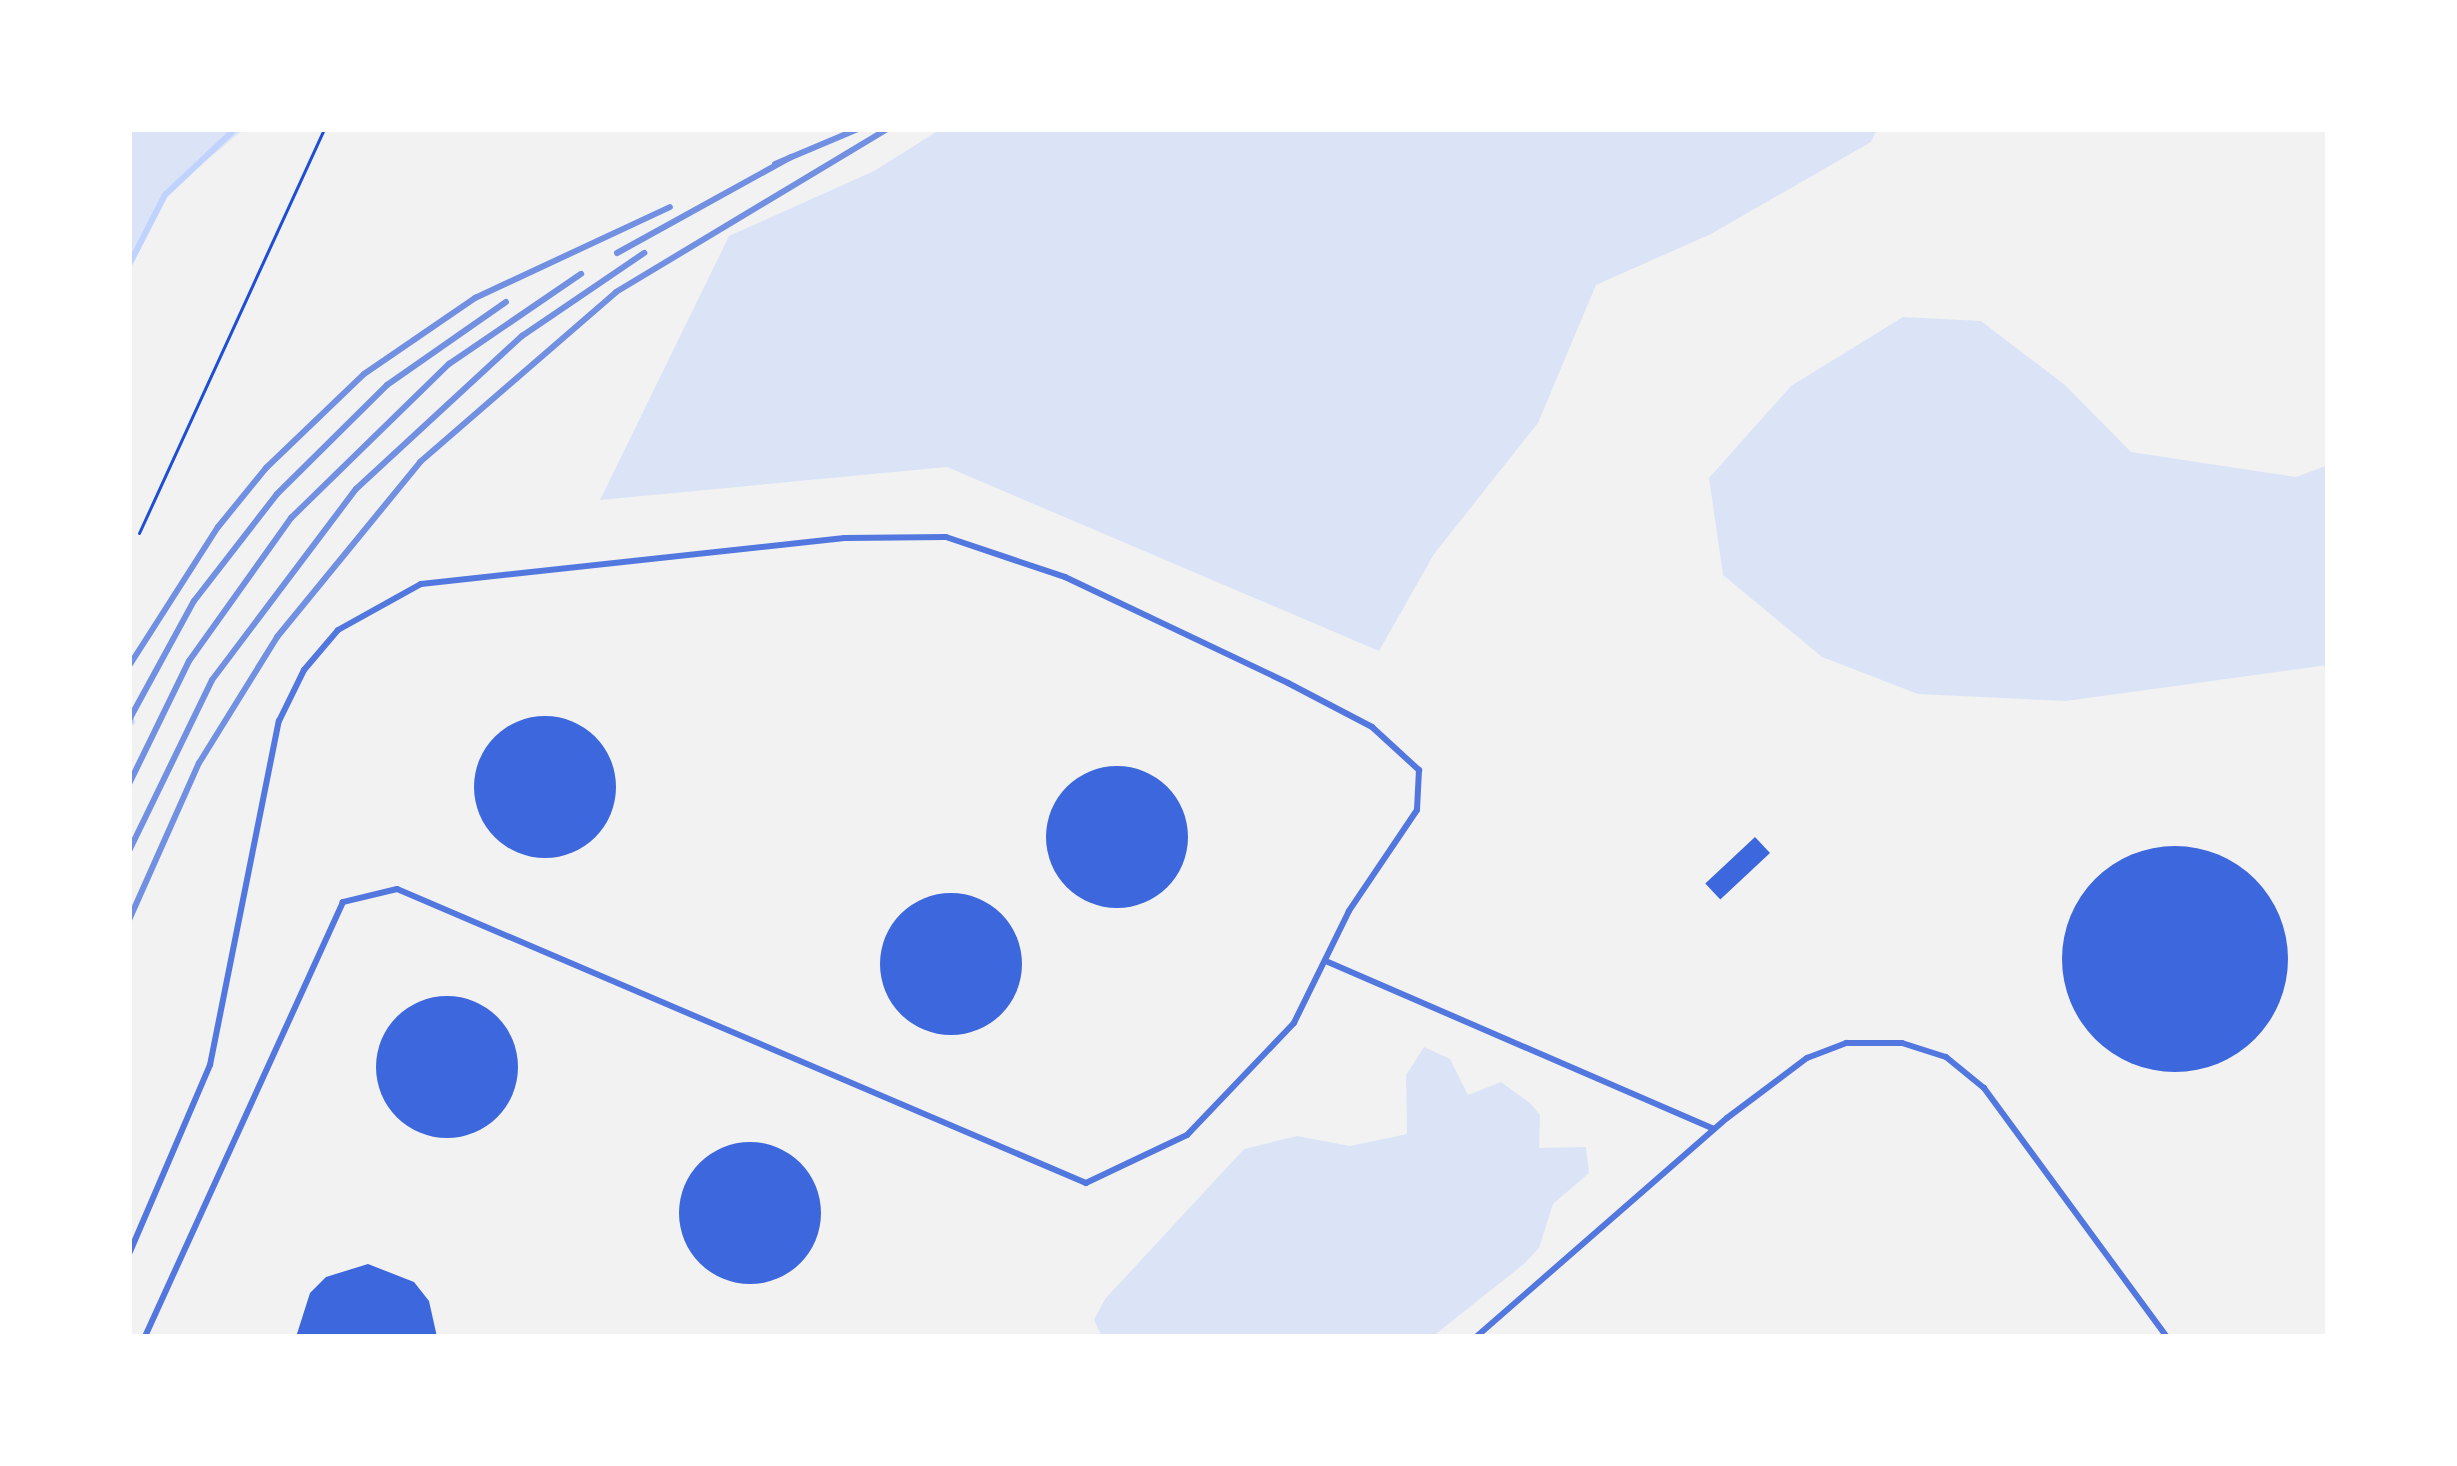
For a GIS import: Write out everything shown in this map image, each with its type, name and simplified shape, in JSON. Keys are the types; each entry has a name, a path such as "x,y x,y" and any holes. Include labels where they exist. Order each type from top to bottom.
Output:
{"lane":[{"path":"129,1254 210,1065 279,721 304,670 338,630 421,584 845,538 946,537 1065,577 1288,682 1372,727 1412,760 1417,809 1349,911 1328,962 1294,1023 1187,1135 1086,1183 397,889 372,891 343,902 308,970 145,1337"},
{"path":"1328,962 1713,1129"},
{"path":"1476,1337 1713,1129 1808,1058 1846,1043 1902,1043 1946,1057 1984,1088 2167,1337"}],"path":[{"path":"139,533 324,129"}],"shaded area":[{"path":"129,129 244,129 165,195 129,263"},
{"path":"941,129 1877,129 1871,142 1711,234 1596,285 1538,423 1434,554 1379,651 947,467 600,500 729,236 874,171"},
{"path":"1903,317 1981,321 2065,385 2131,452 2296,477 2328,465 2328,665 2066,701 1918,694 1822,657 1723,575 1709,478 1791,386"},
{"path":"1424,1047 1450,1059 1468,1095 1501,1082 1531,1104 1540,1115 1539,1148 1586,1147 1589,1173 1553,1204 1539,1248 1524,1264 1432,1337 1102,1337 1094,1320 1105,1299 1244,1149 1297,1136 1350,1146 1407,1134 1406,1075"}],"building":[{"path":"545,716 572,721 595,737 611,760 616,787 611,814 595,837 572,853 545,858 518,853 495,837 479,814 474,787 479,760 495,737 518,721"},
{"path":"1117,766 1144,771 1167,787 1183,810 1188,837 1183,864 1167,887 1144,903 1117,908 1090,903 1067,887 1051,864 1046,837 1051,810 1067,787 1090,771"},
{"path":"1755,837 1770,853 1720,899 1705,883"},
{"path":"2175,846 2218,855 2255,879 2279,916 2288,959 2279,1002 2255,1039 2218,1063 2175,1072 2132,1063 2095,1039 2071,1002 2062,959 2071,916 2095,879 2132,855"},
{"path":"951,893 978,898 1001,914 1017,937 1022,964 1017,991 1001,1014 978,1030 951,1035 924,1030 901,1014 885,991 880,964 885,937 901,914 924,898"},
{"path":"447,996 474,1002 497,1017 512,1040 518,1067 512,1094 497,1117 474,1132 447,1138 420,1132 397,1117 382,1094 376,1067 382,1040 397,1017 420,1002"},
{"path":"750,1142 777,1148 800,1163 815,1186 821,1213 815,1240 800,1263 777,1278 750,1284 723,1278 700,1263 685,1240 679,1213 685,1186 700,1163 723,1148"},
{"path":"368,1264 414,1282 429,1301 437,1337 296,1337 310,1293 326,1277"}],"waterway":[{"path":"129,265 165,195 235,129"},
{"path":"129,713 132,722"}],"railway":[{"path":"775,164 858,129"},
{"path":"129,920 199,763 277,637 420,462 616,292 887,129"},
{"path":"617,253 791,157"},
{"path":"129,666 218,527 266,468 364,374 475,298 670,207"},
{"path":"129,851 212,680 356,489 522,336 644,253"},
{"path":"129,784 189,661 291,518 449,364 581,274"},
{"path":"129,720 194,601 277,494 387,385 506,302"}]}
